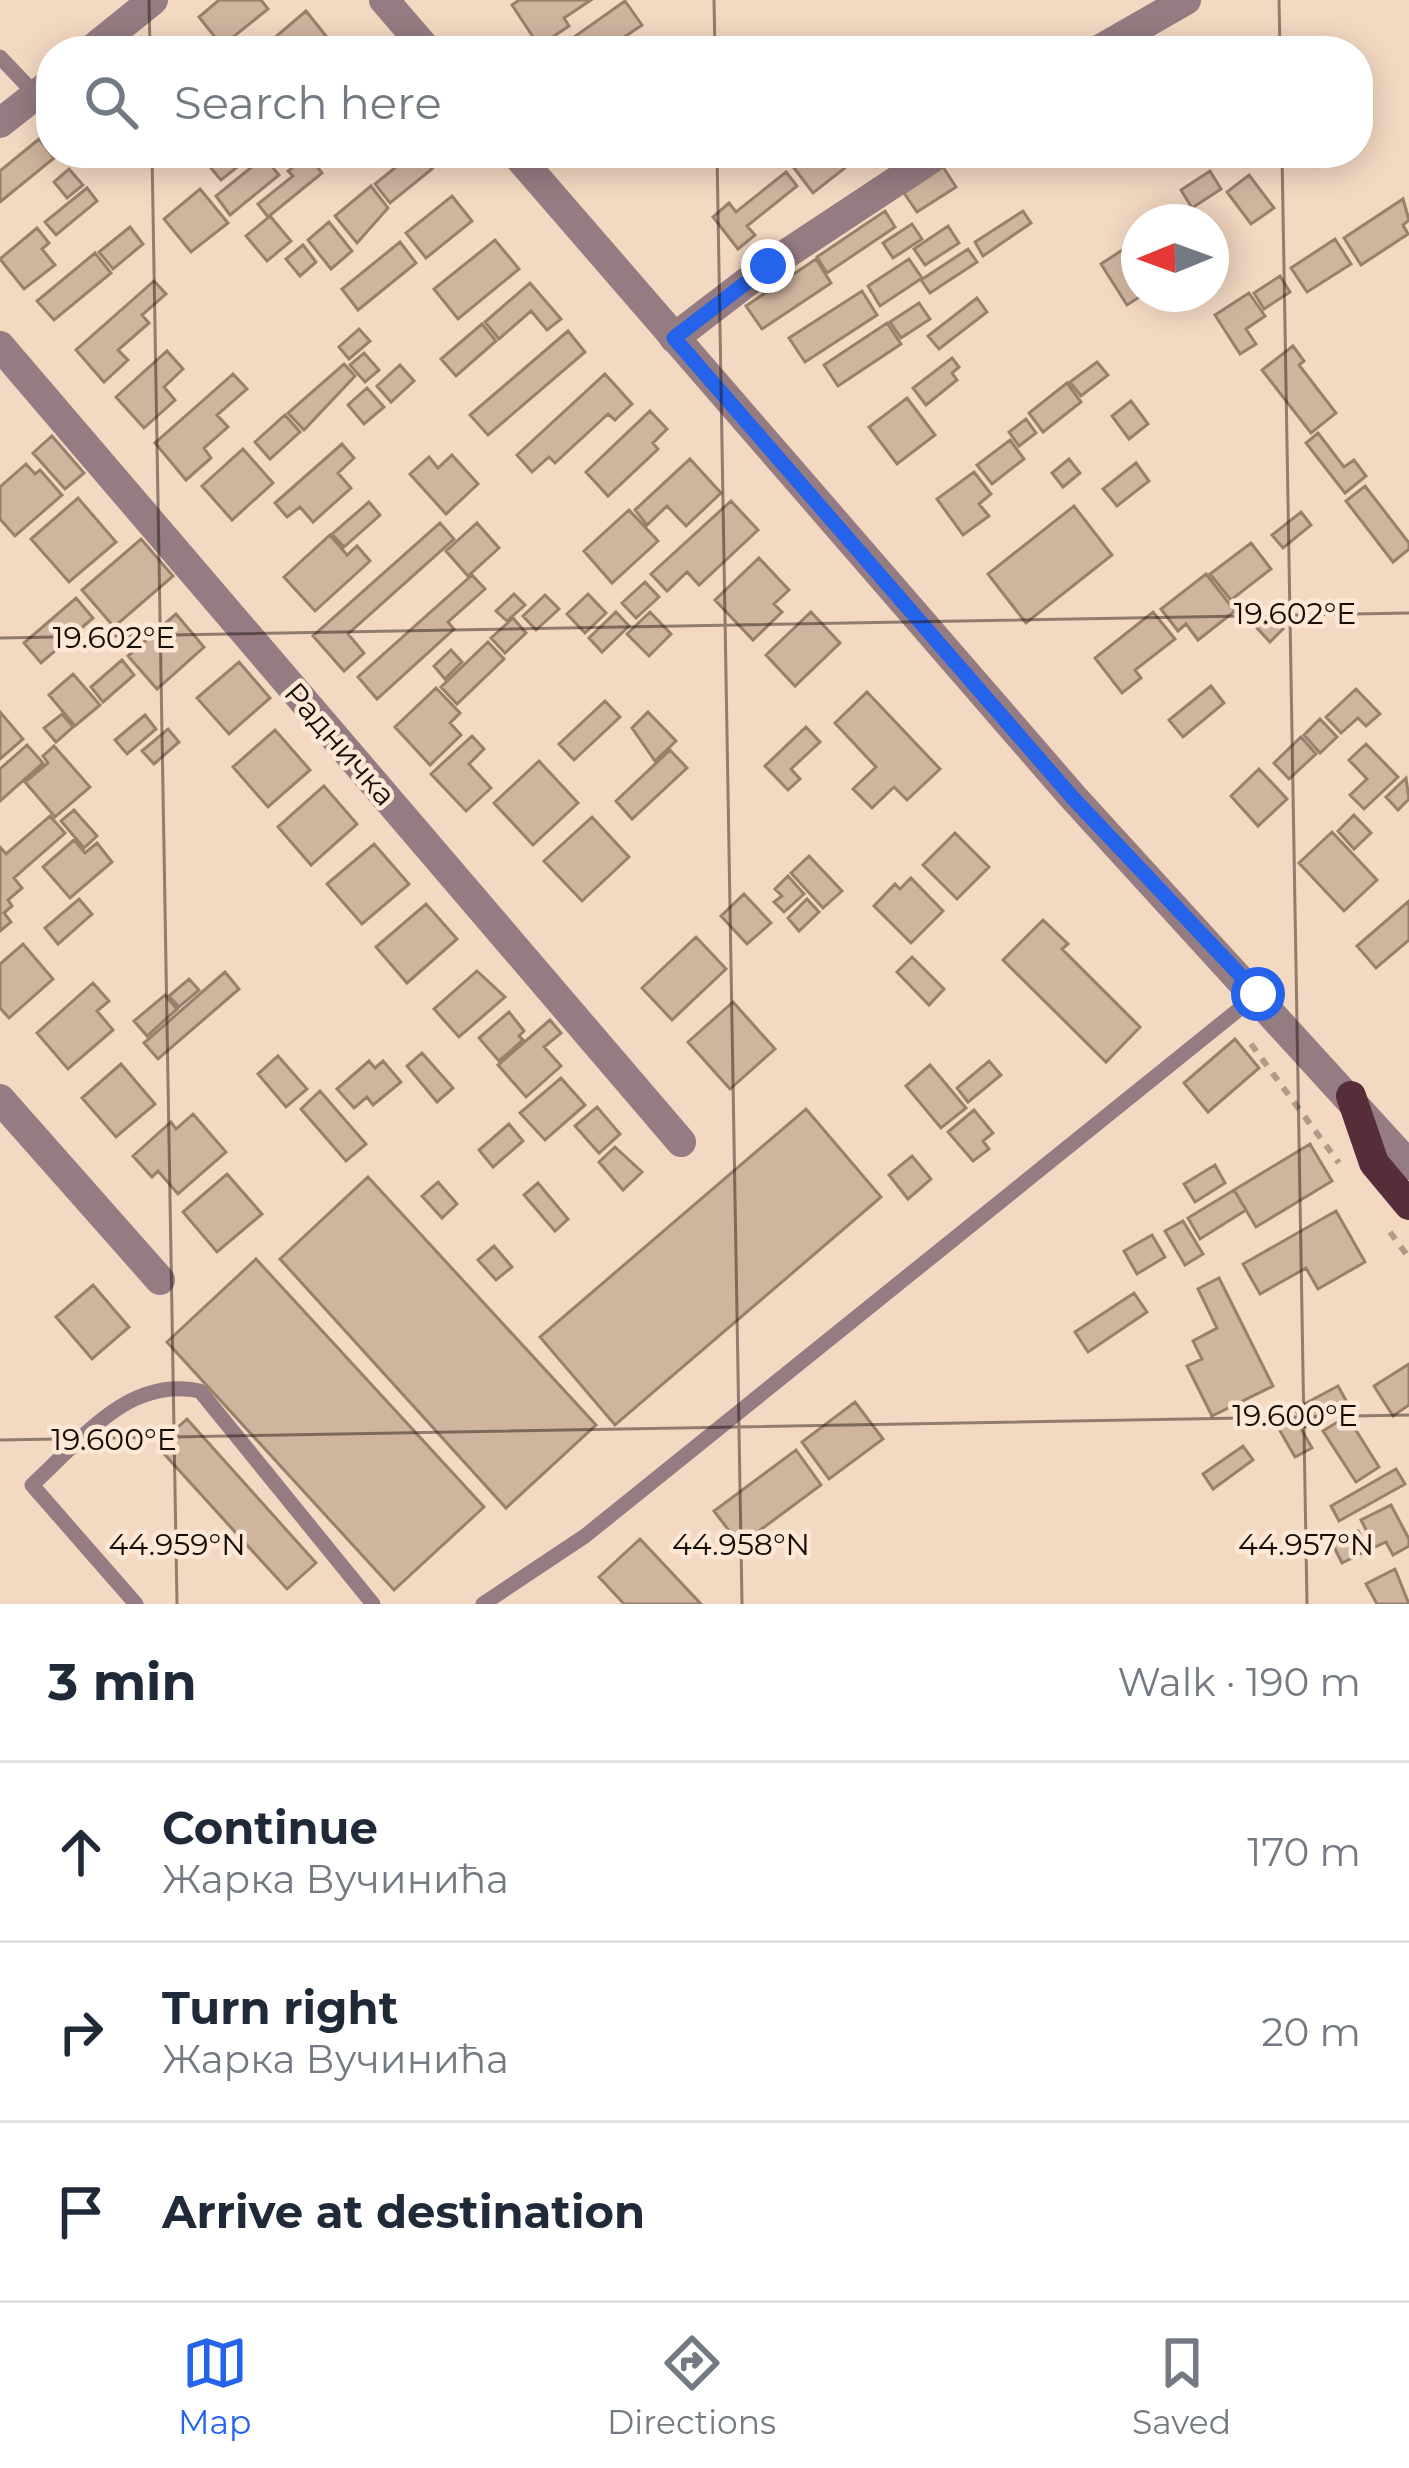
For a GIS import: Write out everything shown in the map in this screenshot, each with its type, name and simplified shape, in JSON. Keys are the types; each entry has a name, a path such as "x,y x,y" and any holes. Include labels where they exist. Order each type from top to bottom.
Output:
{"main road":[{"path":"1351,1096 1374,1163 1409,1205"}],"street":[{"path":"108,36 152,0"},
{"path":"384,0 415,36"},
{"path":"1123,36 1186,0"},
{"path":"0,123 36,95"},
{"path":"528,168 1072,797 1258,994 1409,1165"},
{"path":"674,338 768,266 916,168"},
{"name":"Радничка","path":"0,346 681,1142"},
{"path":"0,1099 160,1280"}],"lane":[{"path":"0,57 36,84"},
{"path":"483,1604 586,1536 1258,994"},
{"path":"136,1604 32,1485 130,1397 169,1385 200,1391 373,1604"}],"path":[{"path":"1231,1017 1341,1165"},
{"path":"1382,1221 1409,1258"}],"building":[{"path":"219,0 261,0 268,9 234,36 214,36 199,17"},
{"path":"519,0 591,0 564,18 569,26 554,36 532,36 512,5"},
{"path":"625,1 642,25 626,36 575,36"},
{"path":"306,11 326,36 277,36"},
{"path":"36,141 36,168 42,168 0,202 0,171"},
{"path":"211,168 236,168 221,180"},
{"path":"250,168 273,168 279,175 230,215 216,196"},
{"path":"318,168 322,173 268,217 258,204 293,176 288,171"},
{"path":"395,168 432,169 390,203 375,184"},
{"path":"794,168 845,168 813,193"},
{"path":"942,168 956,187 917,212 904,193"},
{"path":"69,169 83,185 67,198 54,182"},
{"path":"1210,171 1221,189 1198,204 1190,204 1181,190"},
{"path":"786,172 797,186 747,226 755,235 738,249 713,217 729,203 736,212"},
{"path":"1249,175 1274,208 1251,224 1227,192"},
{"path":"371,186 388,208 357,243 335,216"},
{"path":"87,188 97,201 56,235 45,222"},
{"path":"200,189 228,223 191,252 164,219"},
{"path":"452,196 472,221 426,258 406,233"},
{"path":"1403,199 1409,220 1403,225 1408,234 1361,265 1344,238"},
{"path":"885,211 895,227 827,273 817,257"},
{"path":"1023,211 1031,223 983,256 975,242"},
{"path":"270,216 291,241 267,261 246,236"},
{"path":"329,222 352,251 331,269 308,240"},
{"path":"912,224 922,239 893,258 883,243"},
{"path":"948,226 959,243 925,265 914,249"},
{"path":"130,227 143,244 113,269 99,252"},
{"path":"37,228 49,243 42,249 55,265 24,289 0,259"},
{"path":"1335,239 1351,264 1307,292 1291,268"},
{"path":"495,240 519,269 458,319 434,289"},
{"path":"400,242 416,263 358,310 342,289"},
{"path":"303,245 316,262 300,276 286,259"},
{"path":"968,249 977,262 930,293 921,280"},
{"path":"1121,251 1121,296 1101,264"},
{"path":"95,253 111,273 54,320 37,301"},
{"path":"816,259 831,283 762,329 746,306"},
{"path":"909,259 922,278 880,306 868,286"},
{"path":"1280,276 1290,292 1264,309 1254,293"},
{"path":"154,281 166,294 142,315 149,323 118,350 128,360 104,382 76,350"},
{"path":"530,283 561,319 547,330 531,311 499,339 485,322"},
{"path":"862,291 877,315 805,362 789,338"},
{"path":"1249,293 1265,316 1246,329 1256,344 1240,354 1215,315 1229,312 1229,306"},
{"path":"977,298 987,312 939,349 928,336"},
{"path":"919,303 930,319 901,338 890,322"},
{"path":"887,323 901,344 838,386 824,365"},
{"path":"482,324 496,341 456,376 441,359"},
{"path":"359,329 370,341 349,359 339,347"},
{"path":"568,331 585,352 488,435 470,415"},
{"path":"1293,346 1304,361 1299,365 1336,413 1311,433 1262,370"},
{"path":"167,351 183,369 164,387 175,400 144,428 116,397"},
{"path":"364,353 379,370 365,382 350,365"},
{"path":"952,358 959,367 952,373 957,380 926,405 913,388"},
{"path":"1097,362 1108,375 1081,396 1070,382"},
{"path":"344,364 355,376 304,430 288,413"},
{"path":"400,365 414,381 391,402 377,386"},
{"path":"233,374 247,389 217,415 228,427 204,448 211,458 186,480 155,443"},
{"path":"605,374 632,404 615,420 608,414 555,463 549,457 532,472 517,455"},
{"path":"1067,383 1081,402 1043,432 1029,413"},
{"path":"367,388 384,407 364,424 348,405"},
{"path":"907,398 935,435 897,464 869,427"},
{"path":"1131,401 1148,424 1129,439 1112,416"},
{"path":"650,411 667,429 653,443 658,449 608,496 586,472"},
{"path":"285,415 300,432 270,459 255,442"},
{"path":"1026,419 1036,433 1019,446 1009,432"},
{"path":"1318,433 1344,467 1354,460 1366,476 1345,493 1306,443"},
{"path":"52,436 84,473 65,489 33,453"},
{"path":"1010,440 1024,459 992,484 977,465"},
{"path":"342,444 354,458 338,473 351,488 313,522 300,507 287,517 275,503"},
{"path":"243,449 273,483 232,520 202,486"},
{"path":"452,455 478,484 446,514 410,474 429,457 438,468"},
{"path":"690,459 721,493 686,526 667,506 647,525 635,510"},
{"path":"1069,459 1080,473 1063,487 1052,473"},
{"path":"1136,463 1149,481 1117,506 1103,489"},
{"path":"26,464 35,474 40,470 62,495 15,536 0,519 0,487"},
{"path":"974,472 991,494 979,504 989,516 963,535 937,499"},
{"path":"1365,486 1409,543 1409,549 1393,562 1346,501"},
{"path":"78,498 116,542 69,582 31,539"},
{"path":"731,501 758,530 699,585 687,572 667,591 651,574"},
{"path":"369,502 380,515 344,547 332,534"},
{"path":"1074,506 1112,555 1026,623 988,574"},
{"path":"629,510 658,541 612,583 584,551"},
{"path":"1301,512 1311,525 1283,548 1272,535"},
{"path":"440,523 454,539 348,634 364,653 344,671 313,636"},
{"path":"477,523 499,548 468,576 446,551"},
{"path":"330,535 347,555 357,546 370,561 315,611 284,577"},
{"path":"141,539 173,576 114,627 82,590"},
{"path":"1251,543 1271,569 1231,600 1210,574"},
{"path":"759,558 789,590 774,604 782,612 753,640 715,600"},
{"path":"1206,574 1235,611 1198,640 1186,624 1178,631 1161,609"},
{"path":"472,575 485,589 448,622 454,629 377,699 358,677"},
{"path":"645,582 659,597 636,618 622,603"},
{"path":"514,594 525,605 507,621 496,611"},
{"path":"588,594 606,613 585,633 567,614"},
{"path":"545,595 559,609 536,630 523,616"},
{"path":"76,598 93,618 41,663 24,643"},
{"path":"616,612 629,626 602,652 589,638"},
{"path":"650,612 671,634 649,656 627,634"},
{"path":"811,612 840,643 795,686 766,655"},
{"path":"1153,612 1175,639 1135,670 1141,678 1122,693 1095,658"},
{"path":"176,614 204,647 157,689 128,656"},
{"path":"1269,614 1283,629 1270,642 1256,627"},
{"path":"513,618 526,633 505,653 491,638"},
{"path":"488,642 504,659 457,704 441,687"},
{"path":"451,650 462,662 445,679 434,666"},
{"path":"122,660 134,675 103,702 91,687"},
{"path":"239,662 270,698 229,734 197,698"},
{"path":"73,674 100,705 75,726 49,695"},
{"path":"1211,686 1224,703 1183,737 1169,720"},
{"path":"436,688 460,713 450,723 461,735 430,765 395,727"},
{"path":"1356,689 1380,714 1366,726 1358,718 1341,733 1326,717"},
{"path":"867,692 940,769 907,800 894,787 872,808 853,789 876,767 835,723"},
{"path":"605,701 620,717 574,760 559,744"},
{"path":"0,712 23,739 0,759"},
{"path":"648,712 676,741 655,761 632,728"},
{"path":"62,714 73,727 56,742 44,728"},
{"path":"145,715 156,729 127,754 115,740"},
{"path":"1320,719 1337,737 1320,753 1304,735"},
{"path":"806,727 820,742 791,769 800,779 788,790 765,766"},
{"path":"168,729 179,742 154,764 142,751"},
{"path":"275,730 310,770 268,807 233,767"},
{"path":"472,736 484,749 469,764 491,788 466,811 431,774"},
{"path":"1301,737 1316,754 1289,779 1274,763"},
{"path":"1366,744 1398,777 1364,809 1350,795 1367,779 1349,760"},
{"path":"27,745 43,763 0,801 0,769"},
{"path":"54,746 90,787 55,817 25,782 48,763 43,756"},
{"path":"670,750 687,768 632,819 616,801"},
{"path":"539,761 578,803 533,845 494,803"},
{"path":"1259,769 1287,799 1258,826 1231,796"},
{"path":"1406,778 1409,799 1398,810 1386,797"},
{"path":"324,786 357,824 311,865 278,827"},
{"path":"74,810 97,836 84,848 61,821"},
{"path":"1354,815 1371,833 1354,849 1338,831"},
{"path":"50,816 65,833 14,878 22,888 8,900 12,906 4,913 11,922 0,931 0,847 6,854"},
{"path":"592,817 629,857 582,901 544,861"},
{"path":"1332,832 1377,880 1344,911 1299,863"},
{"path":"955,833 989,867 957,899 923,865"},
{"path":"74,840 85,853 97,843 112,862 70,898 43,867"},
{"path":"374,844 409,884 362,924 327,884"},
{"path":"809,856 842,891 823,908 791,873"},
{"path":"788,876 804,894 784,912 774,902 782,896 775,889"},
{"path":"911,878 943,911 911,943 874,906 895,884 900,889"},
{"path":"744,894 771,923 747,944 721,916"},
{"path":"79,899 92,914 58,944 45,928"},
{"path":"807,899 819,912 799,931 788,918"},
{"path":"1409,901 1409,940 1376,968 1357,946"},
{"path":"426,904 457,939 407,983 376,947"},
{"path":"1043,920 1068,944 1062,949 1140,1027 1106,1062 1003,960"},
{"path":"696,937 726,969 672,1020 642,988"},
{"path":"23,944 53,979 9,1018 0,1008 0,964"},
{"path":"912,957 944,989 929,1005 897,972"},
{"path":"477,971 505,997 459,1037 434,1009"},
{"path":"225,972 239,989 158,1059 144,1043"},
{"path":"189,979 199,990 179,1007 169,996"},
{"path":"93,983 109,1001 97,1011 113,1030 68,1069 37,1033"},
{"path":"165,995 177,1009 147,1036 134,1021"},
{"path":"733,1002 775,1049 730,1089 688,1042"},
{"path":"509,1012 524,1031 519,1036 523,1040 499,1061 479,1038"},
{"path":"550,1020 561,1033 544,1047 561,1066 526,1097 498,1065"},
{"path":"1235,1039 1259,1068 1208,1112 1184,1083"},
{"path":"422,1053 453,1088 437,1102 407,1066"},
{"path":"278,1056 307,1089 286,1107 258,1074"},
{"path":"369,1061 375,1068 383,1061 401,1082 373,1105 367,1097 354,1108 337,1089"},
{"path":"989,1061 1001,1075 968,1102 957,1088"},
{"path":"121,1064 155,1104 116,1137 82,1098"},
{"path":"930,1065 966,1108 941,1128 906,1086"},
{"path":"561,1078 585,1105 545,1140 520,1113"},
{"path":"320,1091 366,1144 346,1161 301,1109"},
{"path":"597,1107 620,1134 599,1153 575,1126"},
{"path":"806,1109 881,1197 615,1425 540,1337"},
{"path":"974,1110 993,1133 983,1141 989,1149 973,1161 948,1132"},
{"path":"193,1114 226,1152 178,1194 158,1171 152,1177 133,1156 171,1122 176,1129"},
{"path":"509,1124 523,1141 493,1167 479,1150"},
{"path":"1310,1144 1332,1181 1256,1227 1234,1190"},
{"path":"615,1147 642,1172 623,1190 599,1162"},
{"path":"912,1156 931,1179 908,1199 889,1175"},
{"path":"1215,1165 1225,1183 1195,1202 1184,1184"},
{"path":"227,1174 262,1214 217,1252 183,1212"},
{"path":"368,1177 596,1425 506,1508 280,1259"},
{"path":"438,1182 457,1204 442,1218 422,1196"},
{"path":"538,1183 568,1219 555,1231 524,1195"},
{"path":"1234,1190 1246,1210 1200,1239 1188,1218"},
{"path":"1336,1211 1365,1262 1318,1289 1306,1268 1260,1294 1243,1264"},
{"path":"1183,1221 1203,1254 1185,1265 1165,1231"},
{"path":"1152,1235 1165,1257 1137,1274 1124,1251"},
{"path":"494,1246 512,1267 496,1280 478,1260"},
{"path":"256,1259 484,1507 394,1590 167,1342"},
{"path":"1219,1278 1273,1386 1212,1416 1187,1366 1202,1359 1193,1341 1217,1328 1198,1289"},
{"path":"93,1285 129,1327 92,1359 56,1317"},
{"path":"1134,1293 1147,1312 1088,1352 1075,1332"},
{"path":"1409,1364 1409,1405 1393,1416 1374,1386"},
{"path":"1338,1386 1348,1404 1305,1427 1295,1409"},
{"path":"855,1402 883,1439 829,1479 802,1442"},
{"path":"1347,1416 1379,1467 1356,1482 1323,1431"},
{"path":"187,1419 316,1563 287,1589 157,1446"},
{"path":"1296,1420 1312,1448 1295,1457 1279,1429"},
{"path":"1243,1446 1253,1460 1213,1489 1203,1474"},
{"path":"796,1450 821,1485 740,1545 714,1511"},
{"path":"1396,1469 1405,1484 1339,1521 1331,1506"},
{"path":"1391,1505 1409,1539 1409,1546 1393,1555 1386,1542 1375,1547 1361,1520"},
{"path":"1358,1531 1368,1550 1342,1563 1333,1545"},
{"path":"640,1539 701,1604 624,1604 599,1577"},
{"path":"1395,1569 1409,1604 1377,1604 1366,1584"}],"route":[{"path":"768,266 674,338 1072,797 1258,994"}]}
